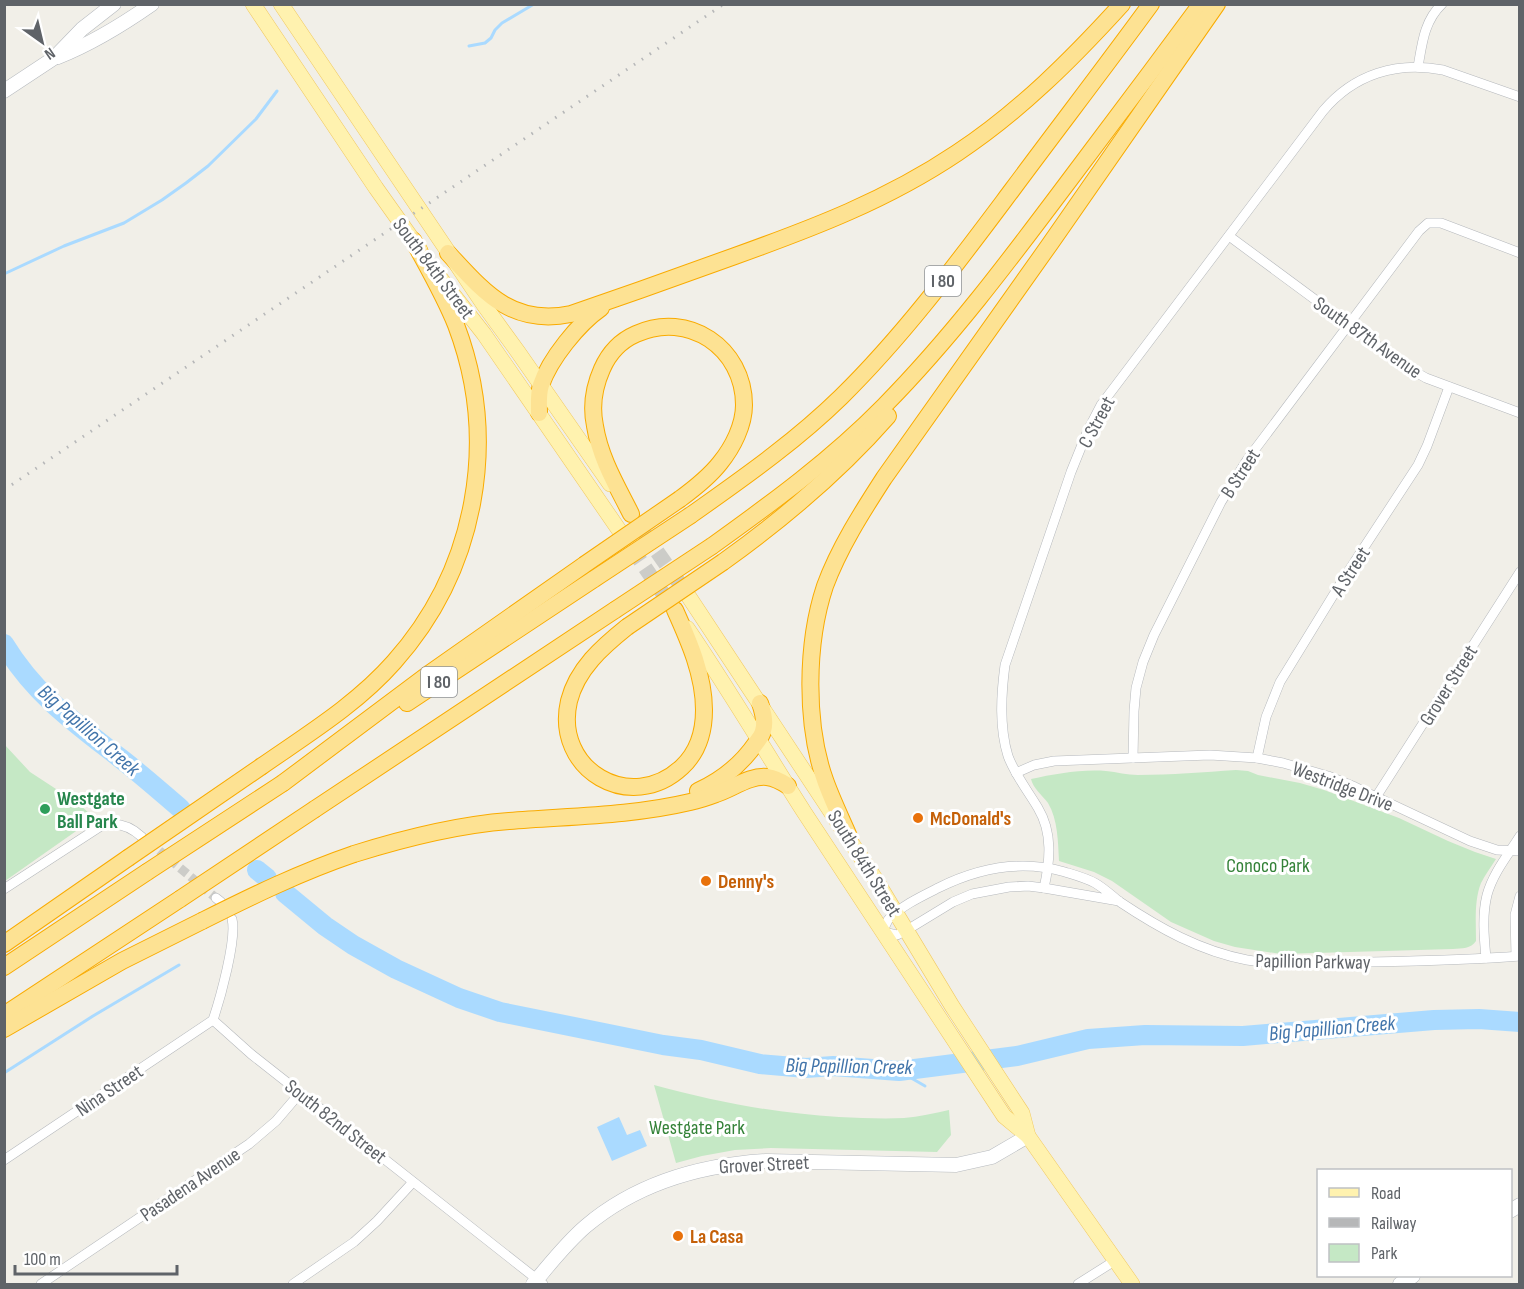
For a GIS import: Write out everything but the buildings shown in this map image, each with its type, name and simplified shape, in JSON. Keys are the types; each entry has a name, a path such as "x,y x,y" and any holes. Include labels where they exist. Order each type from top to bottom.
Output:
{"highway":[{"path":"448,253 492,297 511,309 536,317 559,316 632,293 821,224 859,208 931,169 981,137 1024,102 1082,48 1122,4"},
{"name":"I 80","path":"4,967 691,515 753,471 806,429 889,347 960,259 1151,4"},
{"name":"I 80","path":"4,1015 712,546 777,499 837,450 883,407 954,329 1009,261 1201,4"},
{"path":"850,839 825,780 813,727 811,698 811,671 818,617 825,587 835,564 859,517 884,478 1217,4"},
{"path":"4,944 349,704 393,663 411,642 436,603 450,576 465,536 474,495 478,428 464,351 456,325 437,283 413,240"},
{"path":"539,413 541,385 575,330 599,310 632,293"},
{"path":"283,783 430,673 680,499 714,471 738,433 744,406 743,392 740,378 726,354 706,336 691,330 674,326 657,327 628,338 615,348 598,376 594,393 594,418 599,444 613,479 633,517"},
{"path":"674,609 692,650 701,682 704,709 702,731 696,751 667,779 638,787 609,782 593,774 582,763 568,734 569,700 583,670 609,641 627,627 723,562 803,500 868,439 898,404 954,329"},
{"path":"649,809 693,794 732,771 763,733 764,716 760,703"},
{"path":"4,1029 122,961 202,921 286,880 354,854 450,828 672,806 693,802 761,777 769,777 788,786"}],"main road":[{"name":"South 84th Street","path":"253,4 369,178 437,274 484,334 619,530"},
{"name":"South 84th Street","path":"280,4 448,253 633,517"},
{"name":"South 84th Street","path":"689,597 850,839 952,1006 1022,1113 1028,1136"},
{"name":"South 84th Street","path":"674,609 709,659 758,740 1004,1116 1028,1136 1132,1284"}],"street":[{"path":"4,92 54,58 82,30 114,4"},
{"path":"54,58 81,48 152,4"},
{"path":"1418,67 1423,36 1429,21 1442,4"},
{"name":"C Street","path":"1044,888 1050,848 1046,826 1038,808 1016,773 1009,757 1003,724 1002,692 1005,665 1041,556 1088,430 1101,405 1323,111 1337,96 1354,84 1375,74 1408,66 1443,70 1520,97"},
{"name":"B Street","path":"1133,758 1136,688 1143,662 1154,635 1221,502 1235,477 1419,231 1425,225 1433,222 1441,223 1520,253"},
{"name":"South 87th Avenue","path":"1229,236 1405,366 1426,378 1520,413"},
{"name":"A Street","path":"1257,758 1266,717 1280,682 1418,465 1449,387"},
{"name":"Grover Street","path":"1376,797 1520,572"},
{"name":"Westridge Drive","path":"1016,773 1034,765 1054,761 1210,755 1257,758 1328,776 1470,841 1497,850 1515,851"},
{"path":"4,890 101,826 120,824 140,835"},
{"path":"1486,958 1484,914 1487,895 1495,875 1515,851 1520,836"},
{"name":"Papillion Parkway","path":"1119,902 1044,888 1009,887 972,894 953,902 897,935 883,932 887,922 896,913 951,882 978,872 1025,865 1048,867 1095,883 1119,902 1168,932 1217,953 1247,960 1302,964 1518,956"},
{"path":"1518,956 1515,915 1520,896"},
{"path":"213,1020 230,951 233,932 232,919"},
{"name":"South 82nd Street","path":"213,1020 251,1054 538,1283"},
{"name":"Nina Street","path":"4,1160 213,1020"},
{"name":"Pasadena Avenue","path":"41,1284 255,1140 276,1121 300,1093"},
{"name":"Grover Street","path":"538,1283 573,1238 603,1214 643,1190 696,1170 736,1162 766,1161 956,1165 992,1157 1028,1136"},
{"path":"293,1284 354,1242 413,1182"},
{"path":"1078,1284 1116,1260"}],"green space":[{"name":"Westgate Ball Park","path":"4,744 30,772 79,804 91,815 89,822 5,881"},
{"name":"Conoco Park","path":"1236,770 1324,790 1399,818 1448,841 1496,859 1483,880 1477,897 1476,941 1474,944 1453,949 1281,954 1235,947 1214,941 1171,922 1112,881 1094,872 1059,861 1054,817 1048,803 1031,779 1087,771 1138,775"},
{"name":"Westgate Park","path":"654,1085 746,1106 815,1115 904,1118 949,1110 951,1135 937,1152 771,1148 735,1150 676,1163"}],"water":[{"path":"619,1117 627,1135 640,1130 647,1146 612,1161 597,1127"}],"waterway":[{"path":"469,46 485,43 502,23 534,4"},
{"path":"4,274 64,246 124,223 162,200 208,166 256,119 277,91"},
{"name":"Big Papillion Creek","path":"4,644 29,678 57,707 181,809"},
{"name":"Big Papillion Creek","path":"257,870 267,878"},
{"name":"Big Papillion Creek","path":"285,893 325,926 353,945 396,969 459,998 500,1012 663,1045 701,1050 760,1064 899,1071 1017,1056 1088,1039 1145,1035 1243,1036 1434,1020 1479,1019 1520,1022"},
{"path":"4,1073 179,965"},
{"path":"899,1071 925,1086"}],"tunnel":[{"path":"619,530 673,608"},
{"path":"644,533 689,597"},
{"path":"149,842 216,898"}],"railway":[{"path":"4,490 724,4"}],"place":[{"name":"Westgate Ball Park","path":"45,809"},
{"name":"McDonald's","path":"918,818"},
{"name":"Denny's","path":"706,881"},
{"name":"La Casa","path":"678,1236"}]}
